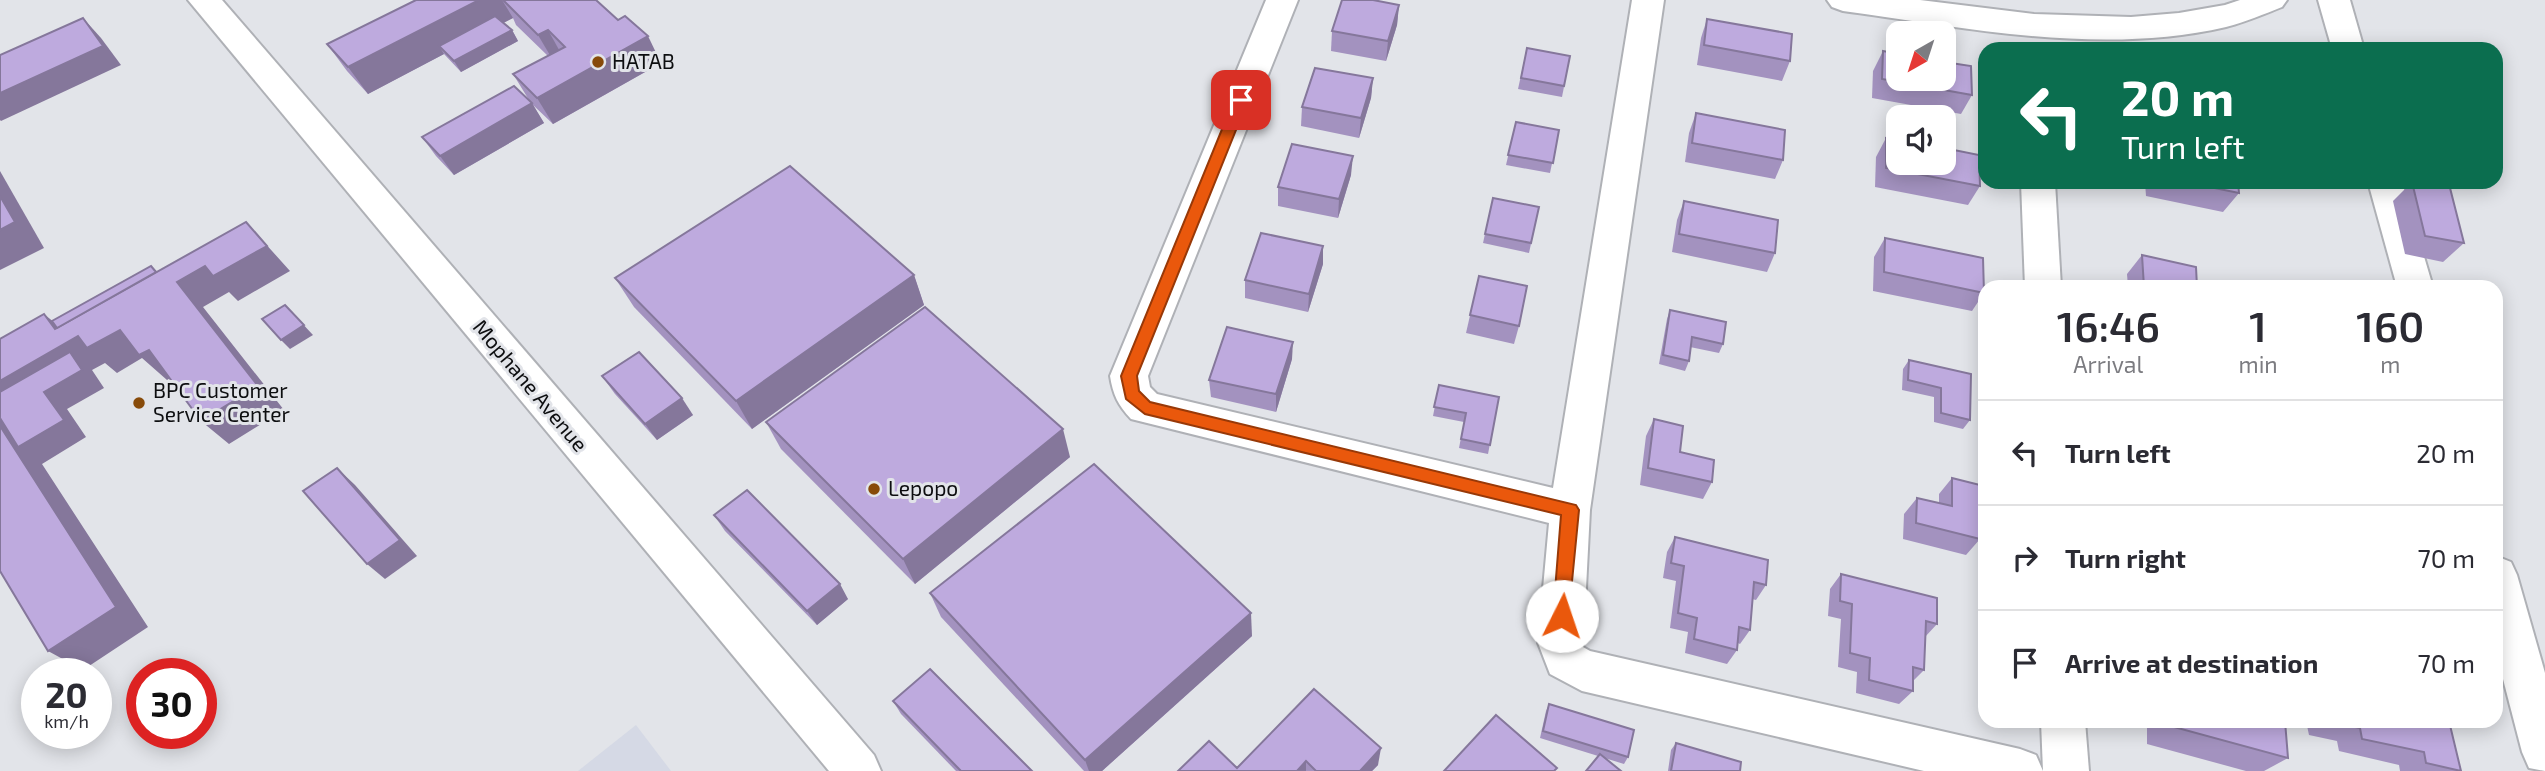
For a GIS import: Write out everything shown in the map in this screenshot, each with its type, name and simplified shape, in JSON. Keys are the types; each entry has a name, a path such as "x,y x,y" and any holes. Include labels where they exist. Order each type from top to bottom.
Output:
{"street":[{"name":"Mophane Avenue","path":"204,0 858,771"},
{"path":"1282,0 1129,376 1132,394 1145,407 1570,510"},
{"path":"1648,0 1570,510 1560,643 1565,660 1582,670 2020,771"},
{"path":"1843,0 2031,37 2150,27 2227,16 2271,0"},
{"path":"2334,0 2346,42"},
{"path":"2038,189 2043,280"},
{"path":"2387,189 2412,280"},
{"path":"2503,600 2545,752"},
{"path":"2063,728 2066,771"}],"shaded area":[{"path":"636,725 671,771 578,771"}],"building":[{"path":"416,0 479,0 348,67 327,44"},
{"path":"503,0 596,0 618,20 625,16 648,36 537,98 513,74 565,47 548,30 538,35"},
{"path":"1342,0 1373,0 1399,5 1388,41 1332,31"},
{"path":"495,16 512,30 454,61 439,46"},
{"path":"83,18 103,46 0,93 0,55"},
{"path":"1707,19 1792,34 1790,61 1704,45"},
{"path":"1527,48 1570,56 1564,86 1521,78"},
{"path":"1883,51 1886,52 1886,80 1882,79"},
{"path":"1956,64 1971,66 1972,95 1950,91 1956,91"},
{"path":"1315,68 1373,78 1361,118 1302,107"},
{"path":"514,86 532,103 440,156 422,137"},
{"path":"1696,113 1785,130 1783,160 1692,143"},
{"path":"1516,122 1559,130 1553,163 1508,155"},
{"path":"1292,144 1353,156 1339,199 1278,187"},
{"path":"1956,150 1978,155 1978,186 1923,175 1956,175"},
{"path":"790,166 914,275 736,401 615,278"},
{"path":"2219,189 2239,189 2239,193"},
{"path":"2414,189 2450,189 2464,243 2425,236"},
{"path":"0,196 15,222 0,230"},
{"path":"1493,198 1539,207 1531,243 1485,234"},
{"path":"1684,201 1778,220 1775,253 1679,234"},
{"path":"246,222 267,246 213,276 205,266 177,282 258,386 201,421 149,350 139,355 120,330 87,348 78,336 0,381 0,339 44,314 55,329"},
{"path":"1261,233 1323,246 1309,294 1245,280"},
{"path":"1885,238 1983,258 1984,280 1978,280 1978,292 1884,272"},
{"path":"2142,255 2196,267 2197,280 2144,280"},
{"path":"151,266 156,272 57,328 52,321"},
{"path":"1479,276 1527,286 1519,326 1470,315"},
{"path":"285,305 304,325 281,340 262,319"},
{"path":"925,307 1063,429 903,559 766,422"},
{"path":"1670,310 1726,322 1723,344 1692,337 1689,361 1663,355"},
{"path":"1227,327 1293,342 1276,394 1209,380"},
{"path":"70,352 82,370 44,392 64,420 18,447 0,418 0,392"},
{"path":"639,352 682,398 645,424 602,376"},
{"path":"1909,360 1971,374 1970,420 1941,413 1941,388 1908,380"},
{"path":"1439,385 1499,397 1490,445 1461,439 1466,413 1434,407"},
{"path":"1654,419 1683,426 1680,452 1714,460 1712,482 1648,468"},
{"path":"0,426 116,607 48,651 0,571"},
{"path":"1094,464 1251,613 1085,760 930,593"},
{"path":"337,468 400,540 367,564 303,491"},
{"path":"1952,478 1978,484 1978,538 1916,523 1917,498 1952,506"},
{"path":"747,490 840,584 807,611 714,515"},
{"path":"1675,537 1768,560 1766,585 1754,582 1750,630 1739,627 1737,650 1694,639 1697,618 1678,613 1684,566 1671,563"},
{"path":"1841,574 1937,598 1937,624 1926,621 1924,670 1913,667 1913,691 1869,680 1870,658 1850,653 1852,604 1840,601"},
{"path":"930,669 1032,771 961,771 893,701"},
{"path":"1314,689 1381,748 1360,771 1316,771 1306,761 1297,771 1178,771 1209,741 1237,768"},
{"path":"1549,704 1634,730 1628,757 1543,731"},
{"path":"1496,715 1557,768 1554,771 1444,771"},
{"path":"2178,728 2286,728 2288,758"},
{"path":"2360,728 2451,728 2461,771 2426,763 2424,752 2362,739"},
{"path":"1676,743 1741,762 1740,771 1671,771"},
{"path":"1600,754 1621,771 1586,771"}],"place":[{"name":"HATAB","path":"598,62"},
{"name":"BPC Customer Service Center","path":"139,403"},
{"name":"Lepopo","path":"874,489"}],"route":[{"path":"1241,100 1129,376 1132,394 1145,407 1570,510 1562,616"}]}
